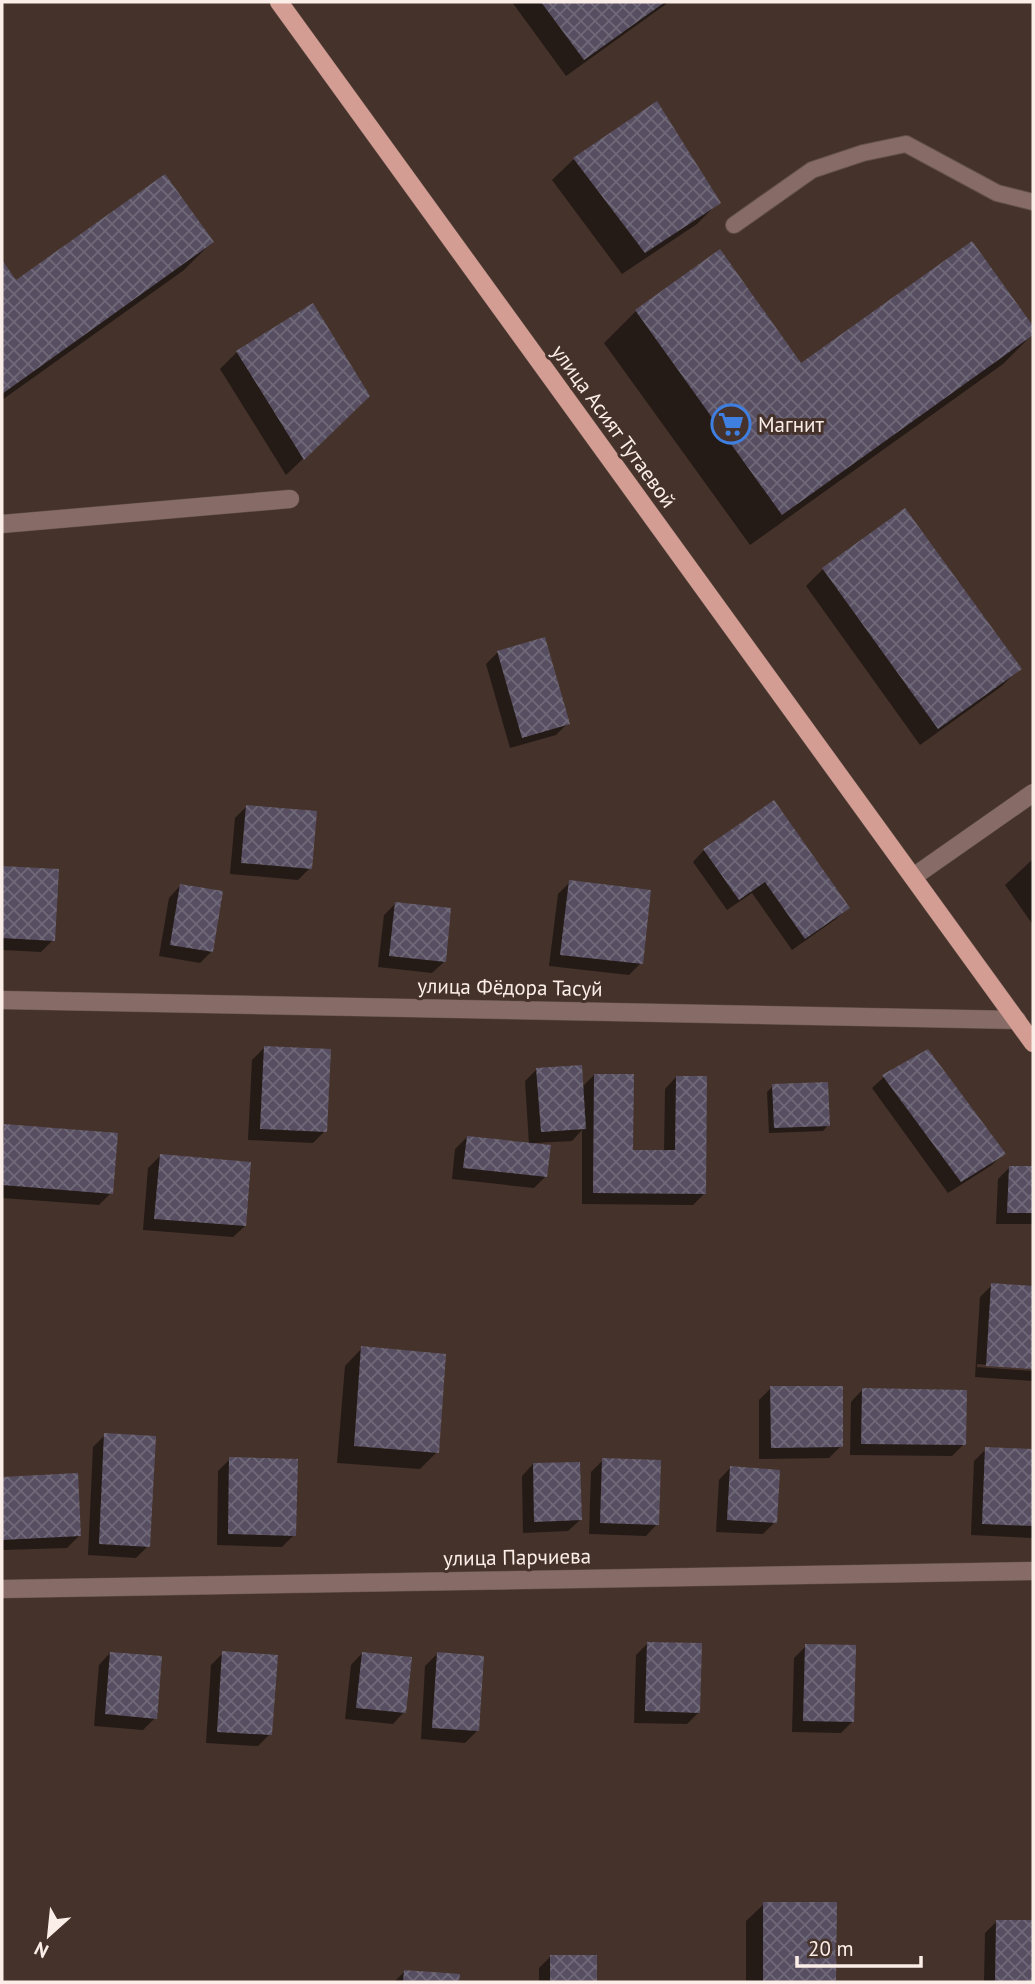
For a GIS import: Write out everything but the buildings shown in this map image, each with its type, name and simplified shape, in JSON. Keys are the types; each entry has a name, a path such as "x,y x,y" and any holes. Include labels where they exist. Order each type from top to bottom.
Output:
{"main road":[{"name":"улица Асият Тутаевой","path":"279,2 1033,1043"}],"street":[{"path":"2,524 290,499"},
{"path":"913,877 1033,793"},
{"name":"улица Фёдора Тасуй","path":"2,1000 1017,1020"},
{"name":"улица Парчиева","path":"2,1589 1033,1571"}],"lane":[{"path":"734,225 812,170 863,153 906,144 997,193 1033,202"}],"place":[{"name":"Магнит","path":"731,424"}]}
